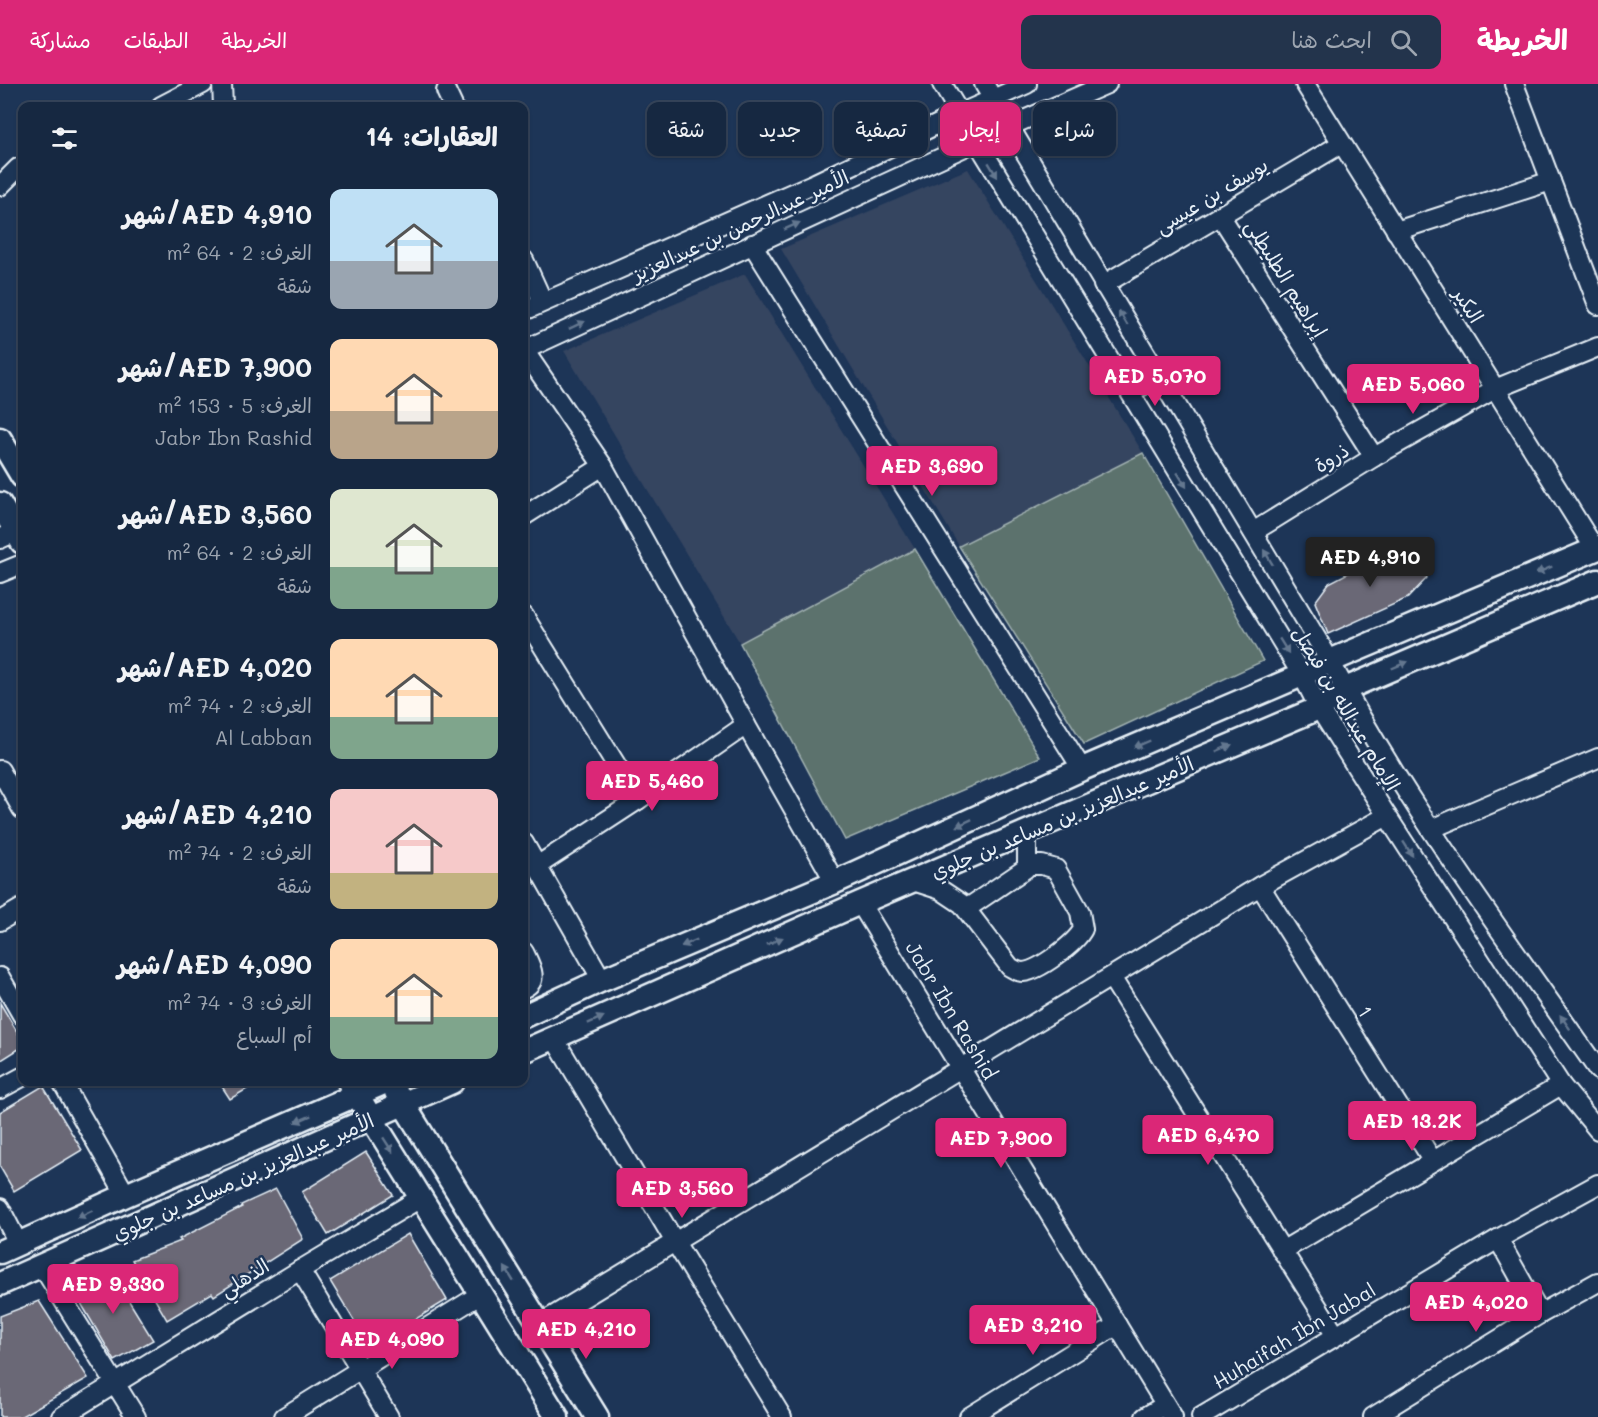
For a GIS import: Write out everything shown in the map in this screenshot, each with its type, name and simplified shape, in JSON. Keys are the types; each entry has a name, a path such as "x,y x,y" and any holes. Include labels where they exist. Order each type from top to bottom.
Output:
{"main road":[{"path":"0,440 18,469"},
{"path":"0,504 15,535"},
{"name":"الأمير عبدالعزيز بن مساعد بن جلوي","path":"528,1014 602,980 835,882 1082,769 1596,548"},
{"name":"الأمير عبدالعزيز بن مساعد بن جلوي","path":"528,1050 860,903 1319,708 1345,689 1598,581"},
{"name":"الأمير عبدالعزيز بن مساعد بن جلوي","path":"9,1248 353,1089 368,1086"},
{"path":"391,1086 597,1417"},
{"name":"الأمير عبدالعزيز بن مساعد بن جلوي","path":"0,1284 442,1086"},
{"path":"353,1089 557,1417"}],"street":[{"path":"169,102 203,84"},
{"path":"222,84 223,102"},
{"name":"الإمام عبدالله بن فيصل","path":"942,84 952,102"},
{"name":"الأمير عبدالرحمن بن عبدالعزيز","path":"975,102 989,91 1027,84"},
{"name":"الأمير عبدالرحمن بن عبدالعزيز","path":"1021,121 1107,84"},
{"name":"البكير","path":"1305,84 1596,548"},
{"path":"1514,84 1598,305"},
{"name":"الأمير عبدالرحمن بن عبدالعزيز","path":"528,309 815,183 940,123"},
{"name":"يوسف بن عيسى","path":"1103,285 1341,144"},
{"name":"الإمام عبدالله بن فيصل","path":"1021,145 1345,689 1431,829 1598,1070"},
{"name":"الأمير عبدالرحمن بن عبدالعزيز","path":"528,348 945,156"},
{"name":"الإمام عبدالله بن فيصل","path":"985,156 1302,675 1319,708 1387,816 1561,1085 1598,1130"},
{"path":"0,186 13,167"},
{"path":"1396,231 1551,181"},
{"name":"إبراهيم الطليطلي","path":"1220,215 1374,458"},
{"path":"752,244 1082,769"},
{"path":"528,269 543,302"},
{"name":"ذروة","path":"1253,532 1374,458 1495,389 1598,347"},
{"path":"528,356 603,466 835,882"},
{"path":"1120,378 1130,387 1140,388 1146,385 1152,374 1148,358"},
{"path":"1162,447 1159,434 1166,422 1180,420 1188,426"},
{"path":"528,513 603,466"},
{"path":"0,573 18,566"},
{"path":"528,622 638,800"},
{"path":"537,866 746,725"},
{"path":"1431,829 1596,765"},
{"path":"0,770 18,802"},
{"path":"540,1324 1260,886 1387,816"},
{"path":"966,909 1023,871 1027,865 1027,832"},
{"path":"528,850 602,980"},
{"path":"913,881 952,896 966,909 1010,967 1018,971 1035,969 1072,943 1083,929 1083,921 1056,868 1027,865"},
{"name":"1","path":"1260,886 1433,1161"},
{"name":"Jabr Ibn Rashid","path":"860,903 1169,1411"},
{"path":"0,921 18,910"},
{"path":"528,962 533,979 528,986"},
{"path":"0,977 18,1008"},
{"path":"1111,977 1336,1336"},
{"path":"554,1038 782,1417"},
{"path":"0,1089 18,1079"},
{"path":"1282,1251 1561,1085"},
{"path":"64,1086 126,1195"},
{"name":"Huhaifah Ibn Jabal","path":"1201,1417 1498,1239 1598,1184"},
{"name":"الذهلي","path":"61,1417 422,1197"},
{"path":"0,1208 9,1248"},
{"path":"1498,1239 1540,1314"},
{"path":"42,1266 136,1417"},
{"path":"300,1270 389,1417"},
{"path":"1373,1417 1400,1410 1540,1314 1598,1282"},
{"path":"284,1417 481,1294"},
{"path":"969,1417 1117,1325"},
{"path":"1145,1417 1169,1411"}],"shaded area":[{"path":"968,169 1143,453 959,546 781,249"},
{"path":"745,274 915,549 740,643 564,351"}],"green space":[{"path":"1143,453 1263,661 1084,744 959,546"},
{"path":"915,549 1040,757 845,840 740,643"}],"building":[{"path":"1407,542 1427,578 1408,598 1328,634 1315,602 1329,583"},
{"path":"0,1003 18,1033 18,1050 0,1061"},
{"path":"43,1086 82,1150 14,1191 0,1167 0,1112"},
{"path":"222,1086 252,1086 230,1099"},
{"path":"366,1152 393,1195 328,1235 302,1192"},
{"path":"276,1189 303,1239 214,1296 212,1293 167,1320 132,1260 181,1241 179,1239 242,1207 241,1205"},
{"path":"408,1234 447,1300 370,1347 330,1281"},
{"path":"110,1270 153,1340 115,1361 72,1288"},
{"path":"39,1301 88,1378 20,1417 0,1417 0,1316"}]}
